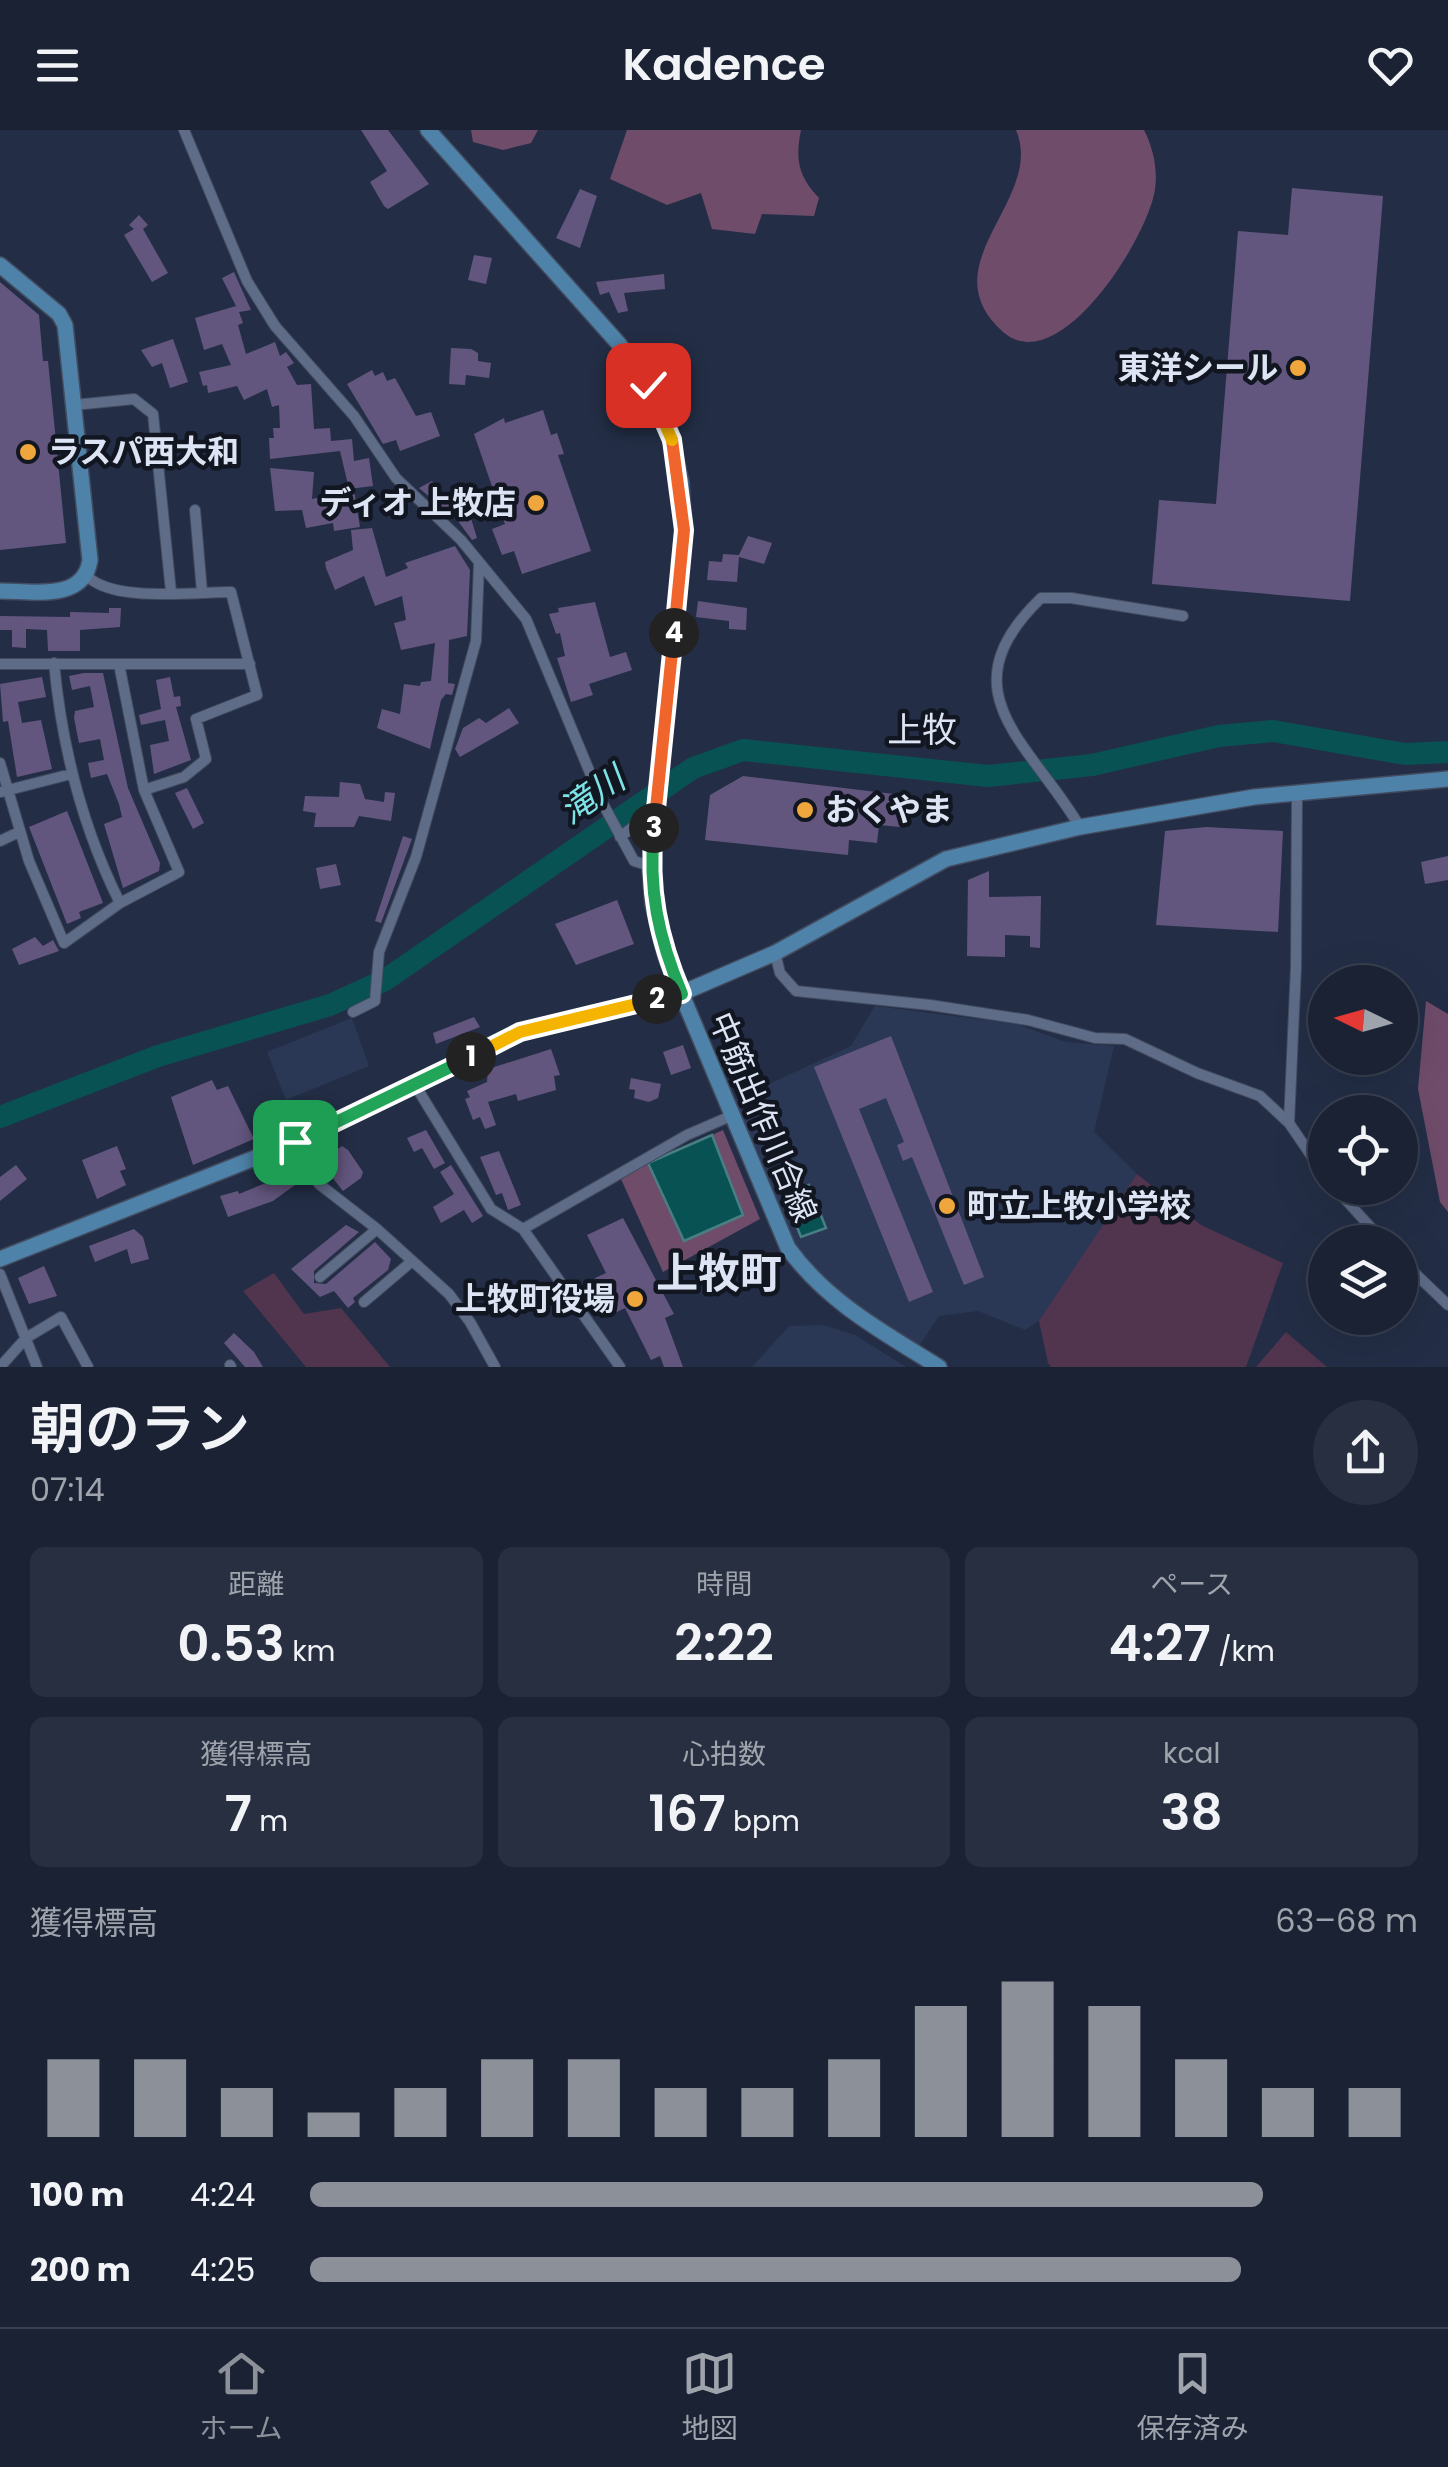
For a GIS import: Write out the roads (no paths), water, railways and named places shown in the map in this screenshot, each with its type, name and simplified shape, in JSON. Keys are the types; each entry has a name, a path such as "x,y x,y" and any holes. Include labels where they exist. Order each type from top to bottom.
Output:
{"street":[{"path":"184,130 260,304 354,416 396,478 516,604 536,637 602,804 634,861 650,866"},
{"name":"中筋出作川合線","path":"428,130 619,344 648,385 668,430 681,482 684,530 650,866 660,938 782,1235 808,1276 842,1306 938,1367"},
{"path":"0,265 63,319 90,560 86,575 63,590 0,591"},
{"path":"74,404 134,398 152,414 171,592"},
{"path":"194,510 202,592"},
{"path":"353,1012 375,1000 376,962 416,857 476,641 479,562"},
{"path":"86,575 106,590 230,592 250,664 257,696 196,719 206,760 184,777 144,790"},
{"path":"1080,827 1056,787 1004,723 995,691 1012,626 1041,598 1071,598 1182,616"},
{"path":"0,664 250,664"},
{"path":"54,664 72,774 92,842 120,903"},
{"path":"0,763 3,792 64,942 120,903 179,872 144,790 118,664"},
{"path":"3,792 72,774"},
{"path":"0,1259 295,1142 520,1032 682,994 775,953 946,859 1080,827 1297,792 1448,778"},
{"path":"1289,1123 1296,968 1297,792"},
{"path":"620,838 656,810"},
{"path":"0,841 19,832"},
{"path":"775,953 780,973 796,991 930,1005 1028,1020 1095,1038 1125,1039 1197,1073 1260,1096 1289,1123 1308,1151"},
{"path":"415,1086 491,1209 523,1228 620,1367"},
{"path":"523,1228 687,1135 732,1116"},
{"path":"295,1142 319,1184 378,1229 460,1308 495,1367"},
{"path":"1350,1205 1369,1225"},
{"path":"320,1276 378,1229"},
{"path":"364,1302 411,1262"},
{"path":"0,1274 37,1367"},
{"path":"1418,1276 1448,1305"},
{"path":"0,1367 26,1338 61,1317 88,1367"}],"waterway":[{"name":"滝川","path":"0,1117 158,1056 330,1005 385,980 693,768 743,750 988,776 1092,765 1219,736 1273,731 1405,754 1448,752"}],"place":[{"name":"東洋シール","path":"1298,368"},
{"name":"ラスパ西大和","path":"28,452"},
{"name":"ディオ 上牧店","path":"536,503"},
{"name":"おくやま","path":"805,810"},
{"name":"町立上牧小学校","path":"947,1206"},
{"name":"上牧町役場","path":"635,1299"}],"district":[{"name":"上牧","path":"922,730"},
{"name":"上牧町","path":"719,1273"}]}
